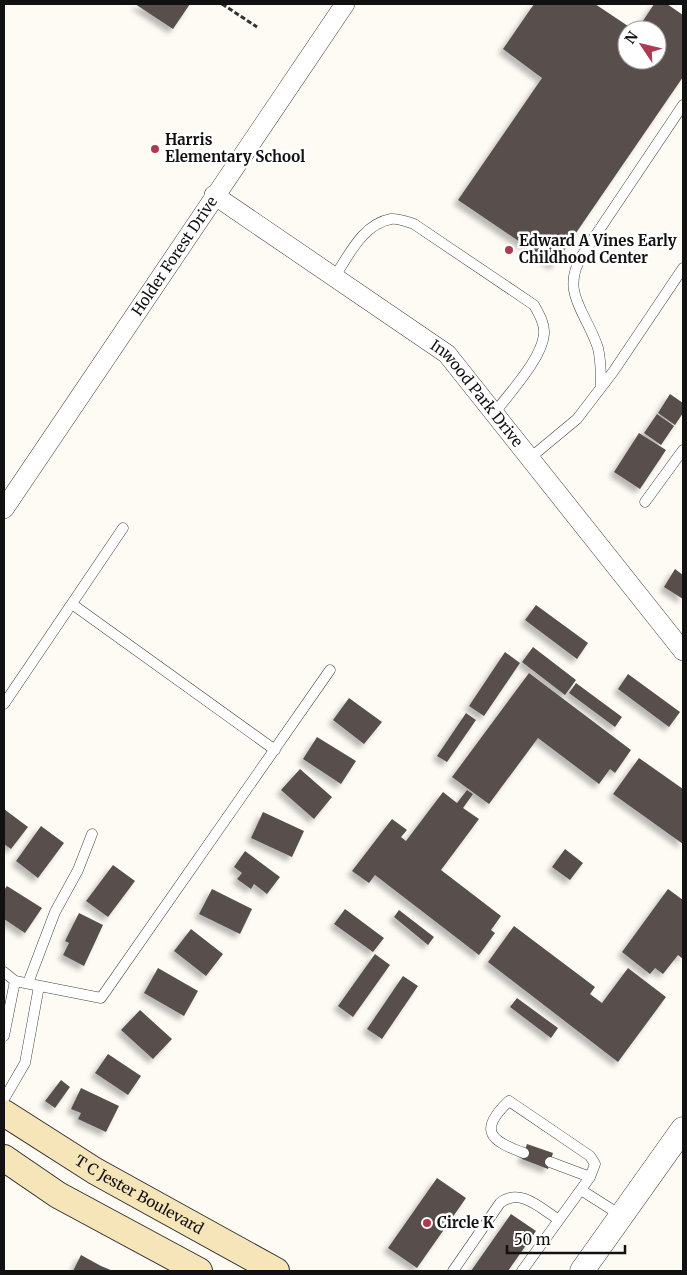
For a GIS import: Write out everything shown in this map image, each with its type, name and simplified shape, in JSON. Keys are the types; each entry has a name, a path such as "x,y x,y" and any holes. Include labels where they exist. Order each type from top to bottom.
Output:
{"main road":[{"name":"T C Jester Boulevard","path":"4,1113 235,1260 276,1271"},
{"path":"4,1158 58,1195 199,1271"}],"street":[{"name":"Holder Forest Drive","path":"4,509 214,195 345,4"},
{"name":"Inwood Park Drive","path":"214,195 447,354 683,651"},
{"path":"582,1271 683,1129"}],"lane":[{"path":"600,386 599,354 586,318 576,300 572,278 583,254 683,105"},
{"path":"335,276 363,235 380,223 392,218 414,224 534,305 543,325 544,335 540,348 494,414"},
{"path":"530,458 577,419 600,386 613,372 683,268"},
{"path":"644,502 683,450"},
{"path":"4,704 123,528"},
{"path":"72,604 275,750"},
{"path":"4,972 15,981 101,998 330,670"},
{"path":"4,1099 25,1063 34,984 55,912 78,870 92,834"},
{"path":"4,1036 15,981"},
{"path":"522,1271 590,1177 596,1164 590,1156 509,1101 499,1110 491,1123 492,1136 499,1144 524,1153"},
{"path":"550,1162 590,1177"},
{"path":"581,1190 622,1216"},
{"path":"452,1271 500,1203 508,1196 519,1196 559,1220"}],"path":[{"path":"222,4 257,27"}],"building":[{"path":"135,4 190,4 173,29"},
{"path":"534,4 595,4 619,20 617,20 617,70 667,70 667,20 644,20 654,4 667,4 683,15 683,77 554,265 458,200 542,78 503,49"},
{"path":"670,394 683,403 683,413 675,425 658,413"},
{"path":"657,414 674,426 661,445 644,433"},
{"path":"639,433 666,450 640,489 614,472"},
{"path":"675,569 683,575 683,599 664,587"},
{"path":"536,605 588,643 577,659 525,620"},
{"path":"533,647 576,680 565,695 522,662"},
{"path":"505,652 520,663 484,716 469,706"},
{"path":"529,673 631,750 615,773 610,769 599,784 538,738 489,804 452,777"},
{"path":"628,674 680,712 669,727 618,689"},
{"path":"576,683 622,717 615,727 569,693"},
{"path":"349,698 382,722 364,744 333,720"},
{"path":"466,713 476,720 447,762 437,756"},
{"path":"317,737 356,761 341,784 303,759"},
{"path":"639,758 683,789 683,844 613,794"},
{"path":"300,769 332,797 314,819 281,790"},
{"path":"467,790 473,794 463,808 479,819 441,870 501,916 491,930 495,933 479,955 375,875 369,883 352,871 392,819 407,830 401,837 406,841 443,792 457,803"},
{"path":"4,809 28,827 11,849 4,844"},
{"path":"263,812 304,831 292,857 251,838"},
{"path":"41,826 64,843 38,878 16,861"},
{"path":"565,849 583,863 570,880 552,867"},
{"path":"245,851 280,877 267,894 254,884 251,889 237,879 242,873 234,867"},
{"path":"113,865 135,881 108,917 86,901"},
{"path":"7,886 42,908 25,933 4,919 4,890"},
{"path":"212,889 252,909 240,934 199,914"},
{"path":"668,889 683,900 683,959 678,955 663,974 655,968 650,974 622,952"},
{"path":"345,909 384,938 373,952 334,924"},
{"path":"399,910 434,937 428,945 394,917"},
{"path":"79,913 103,925 84,966 63,955 69,943 65,941"},
{"path":"514,926 595,987 590,994 602,1003 628,968 666,997 618,1062 488,962"},
{"path":"191,929 223,954 206,976 174,951"},
{"path":"375,954 390,965 353,1017 338,1006"},
{"path":"158,968 198,991 184,1016 144,993"},
{"path":"403,976 418,986 382,1039 367,1029"},
{"path":"517,998 558,1028 551,1038 510,1007"},
{"path":"140,1010 172,1039 153,1059 121,1030"},
{"path":"108,1054 141,1076 128,1095 95,1073"},
{"path":"61,1080 70,1087 55,1108 45,1101"},
{"path":"81,1088 119,1106 106,1132 78,1119 81,1113 71,1109"},
{"path":"527,1144 553,1153 548,1169 522,1159"},
{"name":"Circle K","path":"437,1178 466,1198 417,1268 388,1248"},
{"name":"Circle K","path":"511,1214 536,1231 508,1271 471,1271"},
{"path":"81,1255 101,1266 113,1271 73,1271"}],"place":[{"name":"Harris Elementary School","path":"155,149"},
{"name":"Edward A Vines Early Childhood Center","path":"509,250"},
{"name":"Circle K","path":"427,1223"}]}
